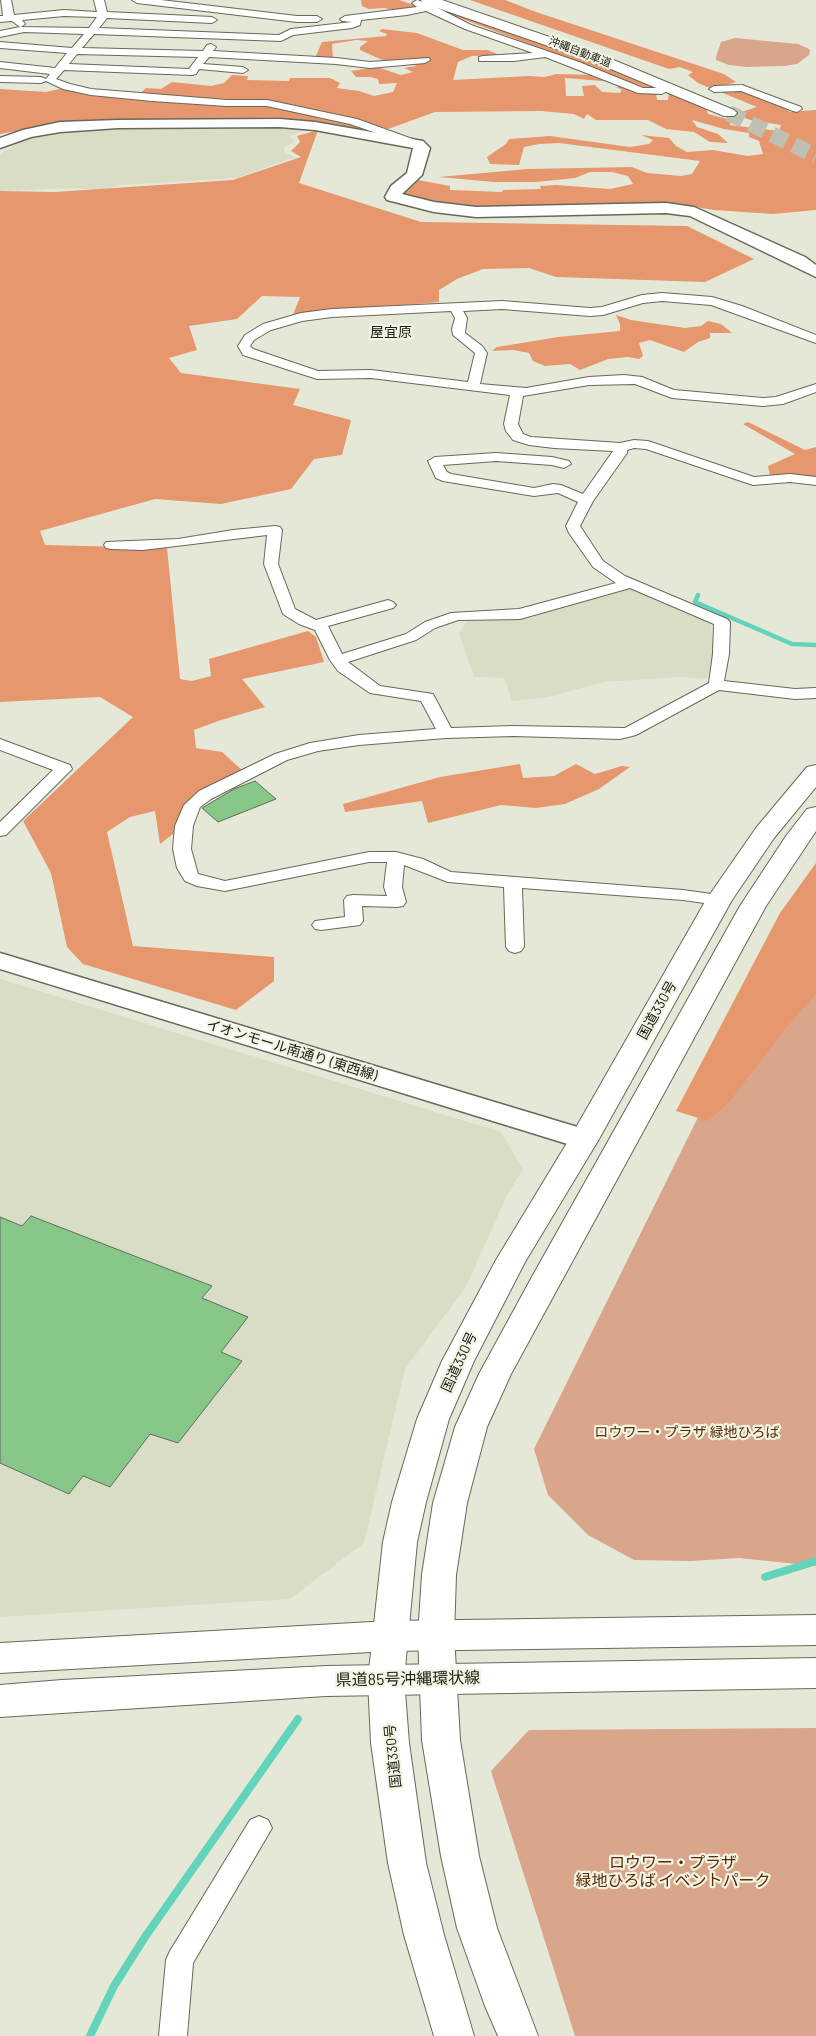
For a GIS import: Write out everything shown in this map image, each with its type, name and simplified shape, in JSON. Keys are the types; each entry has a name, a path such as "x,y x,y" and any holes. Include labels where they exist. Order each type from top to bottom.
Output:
{"main road":[{"name":"沖縄自動車道","path":"454,0 600,50 746,109"},
{"name":"沖縄自動車道","path":"428,4 577,51 668,86 730,113"},
{"name":"国道330号","path":"454,2036 424,1935 407,1863 392,1758 386,1680 400,1542 408,1502 433,1419 458,1361 511,1260 584,1139 718,900 764,833 816,772"},
{"path":"518,2036 505,2006 477,1928 460,1856 441,1740 436,1635 439,1576 450,1503 471,1427 495,1374 753,906 795,841 816,814"},
{"path":"0,1658 389,1636 500,1636 816,1630"},
{"name":"県道85号沖縄環状線","path":"0,1701 296,1682 438,1678 816,1673"}],"street":[{"path":"6,0 8,16 16,18 24,29"},
{"path":"55,73 103,17 99,0"},
{"path":"137,0 221,5 297,19 355,18 407,12 428,4"},
{"path":"406,0 428,4 468,27 546,54 642,91 662,91"},
{"path":"214,45 210,34 212,20 221,5"},
{"path":"0,19 64,13 212,20"},
{"path":"0,34 24,29 210,34 281,38 291,32 349,26 357,23 355,18"},
{"path":"0,45 74,51 205,54 336,61 370,65 425,60"},
{"path":"0,79 117,69 192,72 214,45 269,47"},
{"path":"483,59 534,57 546,54"},
{"path":"0,65 55,73 67,87 91,92 227,103 267,103 288,109 353,121 418,144 422,148 414,176 397,189 393,197 434,207 476,212 666,208 694,212 799,261 816,272"},
{"path":"197,66 243,70"},
{"path":"91,92 105,82 117,69"},
{"path":"714,89 742,88 797,109"},
{"path":"0,143 28,133 60,127 118,124 280,123 315,126 418,144"},
{"path":"816,339 712,301 662,297 642,299 603,311 590,312 502,305 332,313 301,317 267,327 249,338 244,346 248,352 318,375 371,374 517,392 541,390 589,381 624,379 637,380 672,394 763,402 778,401 816,388"},
{"path":"454,306 461,318 458,329 459,335 481,353 473,387"},
{"path":"517,392 511,424 513,431 518,437 529,441 620,447 634,444 648,445 753,480 790,478 816,481"},
{"path":"620,447 620,453 586,500 576,518 574,526 576,533 598,564 620,579 722,622 721,654 716,685"},
{"path":"564,464 542,460 496,458 435,461 441,475 534,492 553,488 561,489 586,500"},
{"path":"480,483 496,458"},
{"path":"111,545 143,546 178,543 233,534 275,530 271,564 288,611 304,621 321,627 344,668 376,690 427,698 446,733"},
{"path":"338,660 411,636 430,625 456,616 520,614 632,583"},
{"path":"316,626 388,605"},
{"path":"718,900 682,895 448,878 416,863 396,857 369,857 225,886 202,882 191,877 186,868 182,849 184,826 192,805 205,795 281,757 316,746 359,740 446,733 513,731 620,734 630,732 716,685 795,694 816,693"},
{"path":"0,744 64,768 8,813 0,832"},
{"path":"322,925 354,920 353,900 401,909 394,887 396,857"},
{"path":"513,883 515,947"},
{"name":"イオンモール南通り (東西線)","path":"0,961 584,1139"},
{"path":"174,2036 180,1960 258,1828"}],"shaded area":[{"path":"361,0 399,0 420,7 398,11 384,8 369,9 362,6"},
{"path":"412,0 419,0 591,60 663,89 649,89"},
{"path":"470,0 505,0 724,74 736,82 712,89 698,83 688,75 693,72 680,67 669,69"},
{"path":"382,29 417,33 463,50 488,50 499,55 472,56 458,62 453,80 529,76 545,77 556,74 597,75 615,82 565,78 566,96 584,96 582,86 595,85 602,92 620,93 622,90 616,87 622,86 656,93 657,100 668,100 669,92 705,105 708,114 731,120 730,125 779,131 781,125 750,120 735,114 757,107 718,91 742,89 779,104 790,112 816,110 816,210 773,214 714,210 672,203 589,208 470,209 412,199 404,194 402,190 418,180 450,186 450,190 502,192 503,190 541,189 540,186 556,185 610,189 633,184 628,176 612,172 590,172 575,178 536,182 494,182 439,177 527,169 632,167 647,173 681,176 692,174 700,161 559,143 524,147 519,165 490,164 487,157 506,144 509,139 550,136 630,147 649,144 653,140 641,135 669,138 676,146 687,152 713,150 748,156 763,154 759,141 749,137 749,133 724,129 692,120 697,127 718,134 728,143 710,142 694,132 666,129 648,120 596,120 587,114 584,119 574,114 541,111 435,112 388,129 355,118 267,100 219,100 138,95 146,88 161,89 172,82 211,86 224,83 232,75 248,76 247,80 289,81 290,78 330,78 340,83 337,88 359,91 374,96 393,92 397,83 379,84 378,79 356,77 351,71 377,67 401,75 413,72 404,68 416,66 413,63 389,63 360,50 360,47 368,41 356,40 332,44 333,59 315,58 322,42 386,36 387,34 379,31"},
{"path":"64,88 264,105 349,123 365,129 316,123 49,125 0,134 0,89 46,92"},
{"path":"119,128 309,129 289,136 294,142 284,148 284,152 295,157 237,178 121,185 100,190 75,188 0,191 0,154 24,140 43,134 72,130"},
{"path":"318,130 299,183 421,222 687,226 754,259 705,282 556,277 529,268 483,269 457,279 439,290 439,302 293,315 300,297 262,296 237,319 189,326 197,350 169,358 181,373 300,389 293,405 351,420 342,455 314,459 291,489 221,504 155,499 40,531 45,545 167,548 180,679 192,681 211,676 209,659 308,631 316,637 324,662 242,679 265,707 194,730 196,748 222,752 242,770 199,792 183,811 173,834 160,844 155,811 130,817 107,832 133,946 274,957 274,981 236,1010 83,964 67,947 51,873 23,821 133,717 100,697 0,702 0,191 55,192 233,180 301,157 291,151 300,142 297,136"},
{"path":"616,315 631,320 685,328 701,326 708,321 721,324 732,333 710,333 710,338 698,342 684,352 650,340 639,343 643,356 639,359 628,357 608,359 580,370 570,364 545,366 533,361 529,353 513,350 492,351 497,347 558,337 620,331 620,324"},
{"path":"748,422 805,450 816,447 816,477 770,476 768,466 795,454 743,424"},
{"path":"632,587 703,618 711,624 714,653 707,679 679,677 604,682 548,697 512,701 504,678 474,677 459,633 469,619"},
{"path":"520,764 523,778 554,776 576,764 595,774 622,766 630,767 599,789 565,804 536,808 501,805 428,823 422,801 345,812 343,804 440,777"},
{"path":"816,863 816,994 785,1029 730,1101 708,1121 676,1111 780,913"},
{"path":"0,979 501,1132 523,1169 507,1195 466,1287 405,1369 364,1543 290,1599 0,1617"}],"green space":[{"path":"735,38 798,44 810,51 809,55 797,64 784,66 747,67 729,65 716,60 721,42"},
{"name":"ロウワー・プラザ 緑地ひろば","path":"816,915 816,1566 739,1558 691,1561 634,1560 588,1535 548,1495 534,1449 796,919"},
{"name":"ロウワー・プラザ 緑地ひろば イベントパーク","path":"816,1728 816,2036 575,2036 491,1771 529,1730"}],"building":[{"path":"255,781 276,799 218,822 202,808 234,789"},
{"path":"31,1216 212,1286 202,1298 248,1317 221,1352 242,1361 178,1443 150,1434 110,1487 83,1476 69,1494 0,1463 0,1217 22,1226"}],"waterway":[{"path":"698,595 695,602 792,644 816,645"},
{"path":"765,1577 816,1561"},
{"path":"90,2036 114,1986 145,1937 298,1719"}],"tunnel":[{"path":"729,113 816,156"}],"district":[{"name":"屋宜原","path":"391,332"}]}
